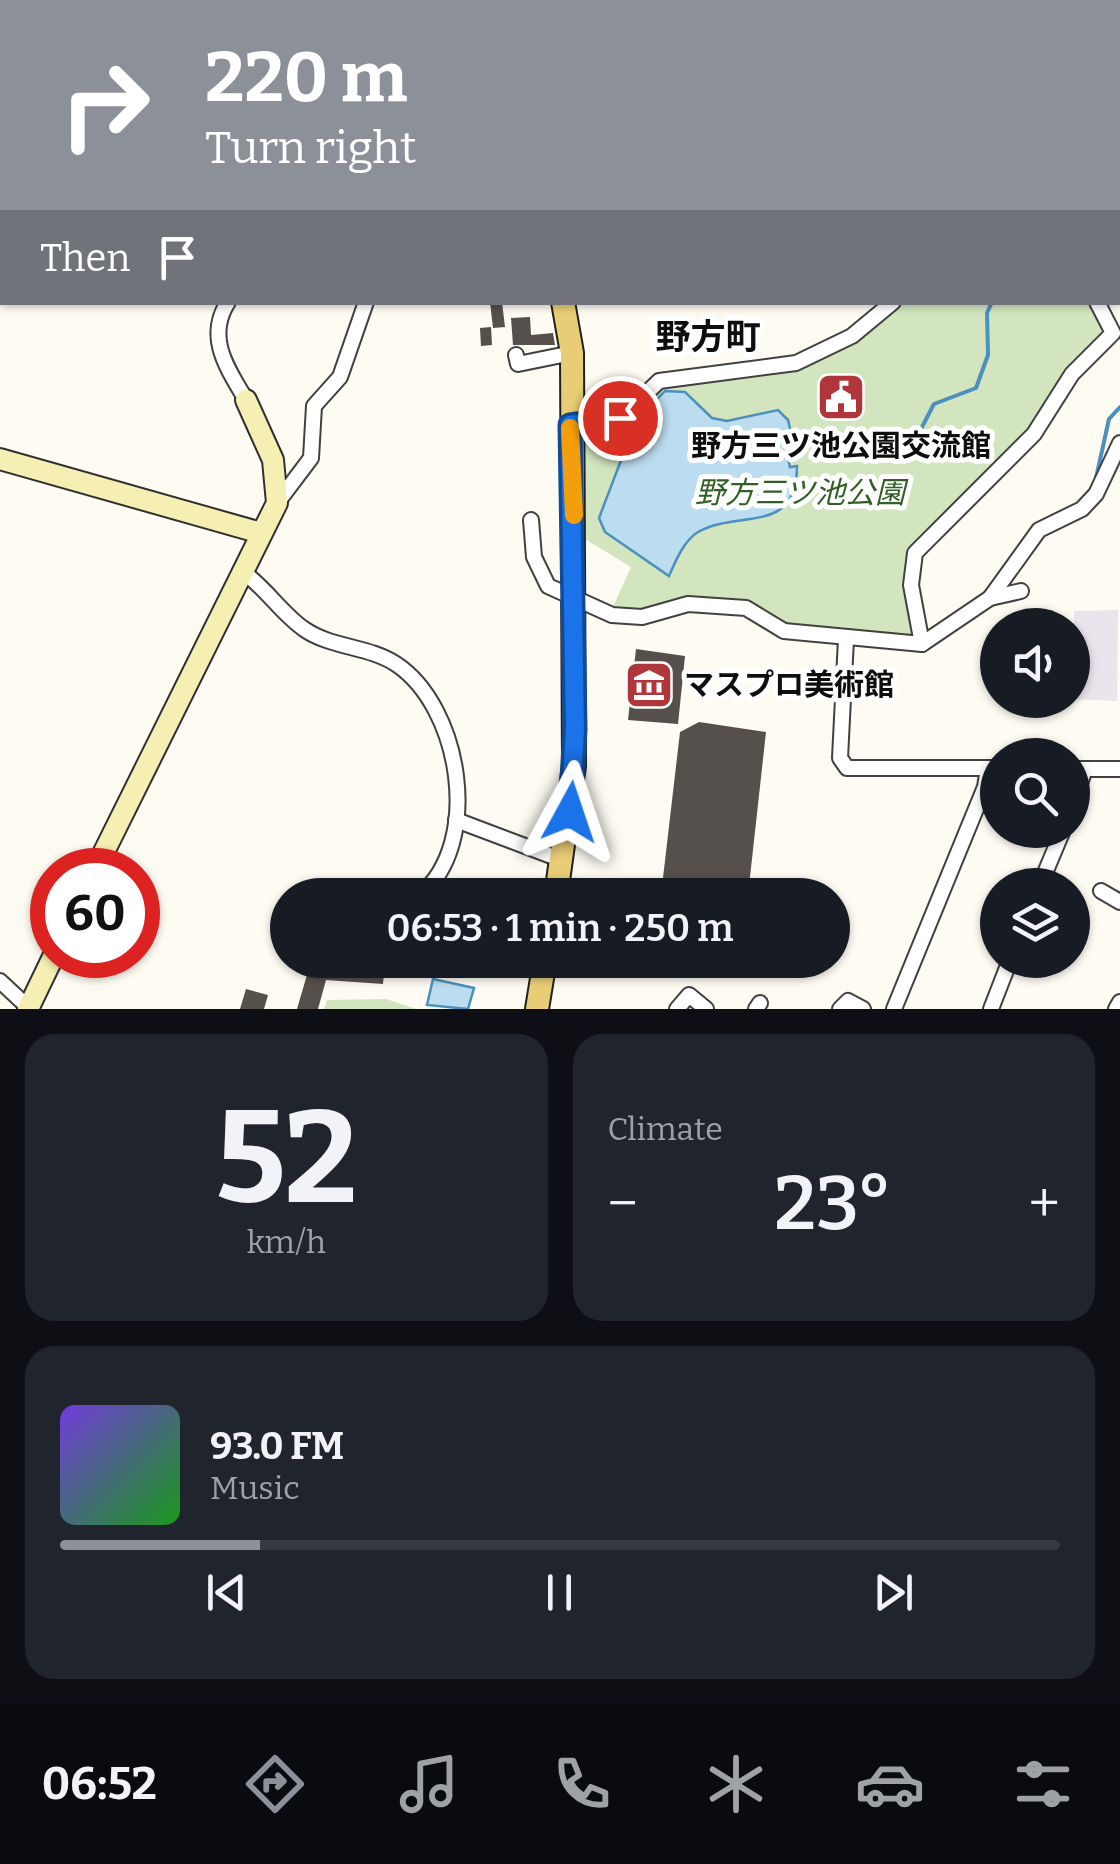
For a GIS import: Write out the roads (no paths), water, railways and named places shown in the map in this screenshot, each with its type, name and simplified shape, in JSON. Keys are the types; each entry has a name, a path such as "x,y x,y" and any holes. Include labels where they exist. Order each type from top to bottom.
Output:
{"main road":[{"path":"559,878 574,766 572,353 564,305"},
{"path":"540,1009 543,978"}],"street":[{"path":"226,305 221,314 218,352 246,400 273,460 277,503"},
{"path":"106,848 277,503 311,458 314,406 340,377 365,305"},
{"path":"570,425 620,418 658,381 796,363 852,336 889,305"},
{"path":"922,644 912,585 914,553 1034,434 1072,374 1113,333 1099,305"},
{"path":"516,355 518,364 572,353"},
{"path":"531,520 534,557 548,586 612,615 642,617 688,604 746,608 784,632 922,644 990,598 1039,530 1082,508 1096,494 1120,443"},
{"path":"0,460 262,533"},
{"path":"242,572 260,584 300,626 321,640 395,663 432,702 454,758 460,802 434,878"},
{"path":"990,598 1021,591"},
{"path":"846,638 840,758 847,768 980,768"},
{"path":"1090,769 1120,769"},
{"path":"894,1009 980,799"},
{"path":"456,820 562,860"},
{"path":"1101,891 1120,902"},
{"path":"0,980 29,1008 43,978"},
{"path":"991,1009 1003,978"},
{"path":"677,1009 689,995 706,1009"},
{"path":"840,1009 848,1001 863,1009"},
{"path":"1116,1009 1120,1002"}],"water":[{"path":"665,391 685,392 712,418 727,421 778,410 788,420 795,450 787,454 790,467 797,466 787,503 763,517 714,525 698,532 684,547 669,576 605,532 599,518 636,421"},
{"path":"433,979 474,988 468,1009 427,1005"}],"waterway":[{"path":"911,448 934,404 976,388 988,355 987,313 991,305"},
{"path":"1096,478 1109,419 1120,407"}],"place":[{"name":"野方三ツ池公園交流館","path":"841,397"},
{"name":"マスプロ美術館","path":"649,685"}],"district":[{"name":"野方町","path":"708,337"}],"park label":[{"name":"野方三ツ池公園","path":"800,493"}]}
